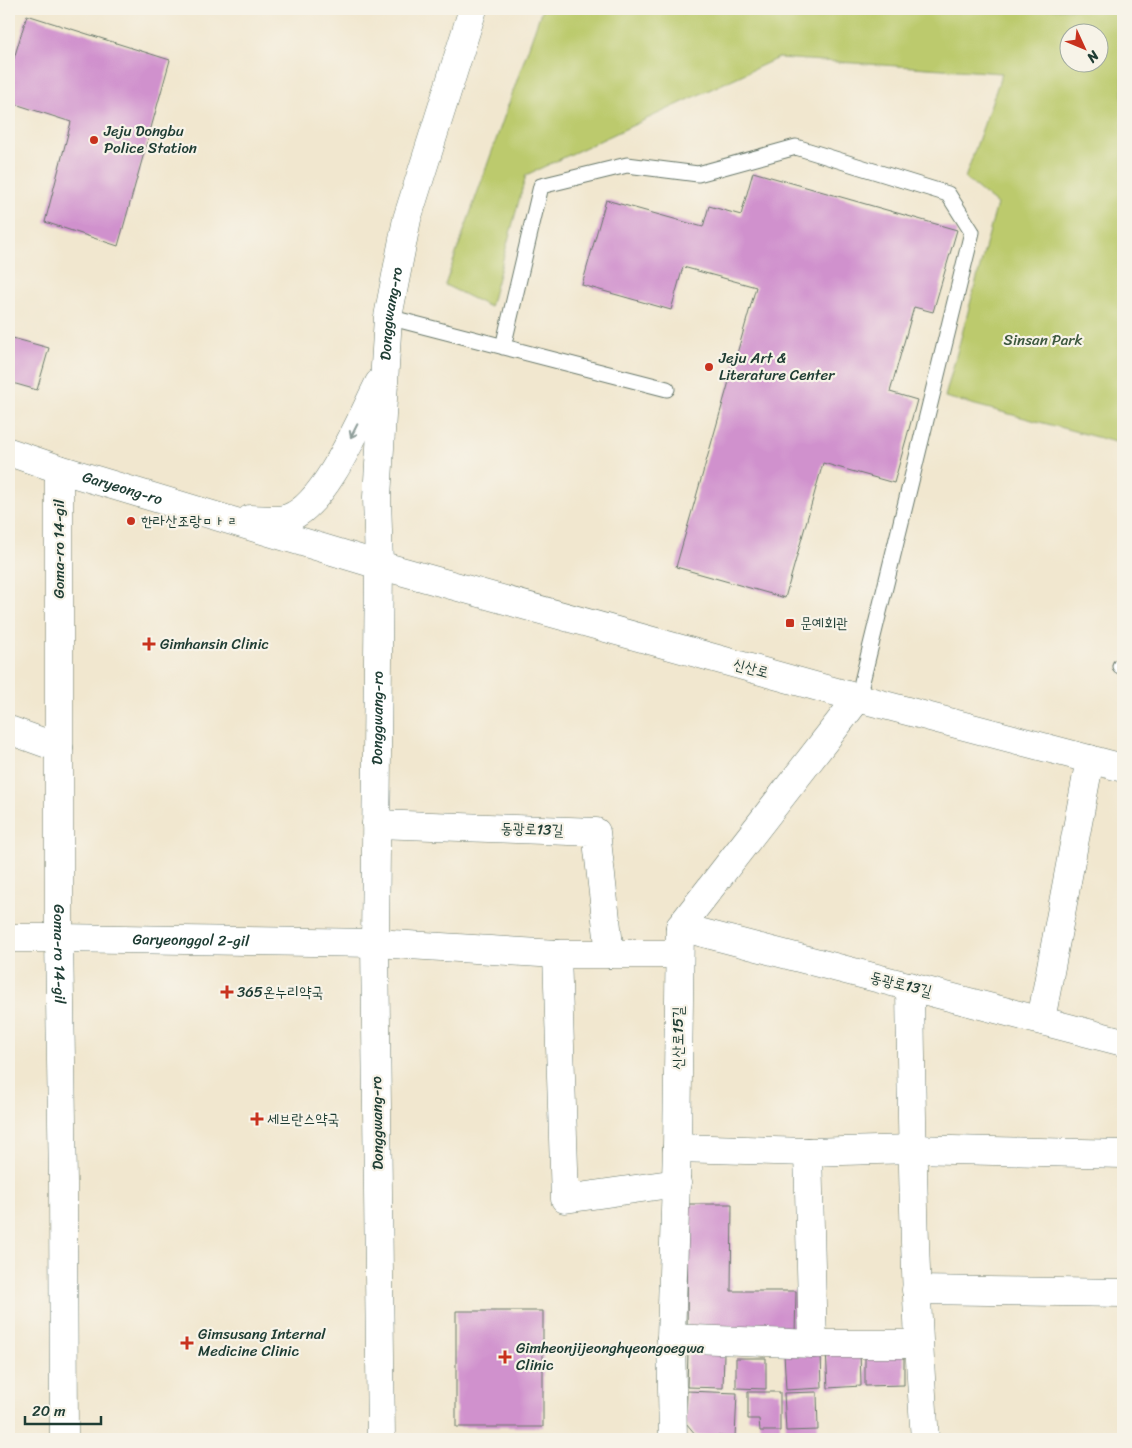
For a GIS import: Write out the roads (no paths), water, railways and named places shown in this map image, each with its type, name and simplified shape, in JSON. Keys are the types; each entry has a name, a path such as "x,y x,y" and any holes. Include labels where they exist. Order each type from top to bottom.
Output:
{"street":[{"name":"Donggwang-ro","path":"381,1439 375,943 379,566 377,498 388,317 407,219 473,9"},
{"path":"214,516 275,520 290,517 306,506 319,494 330,478 385,372"},
{"name":"Garyeong-ro","path":"9,452 59,470 379,566"},
{"name":"Goma-ro 14-gil","path":"59,470 59,938 64,1183 64,1439"},
{"name":"신산로","path":"379,566 858,698 1123,768"},
{"path":"680,927 858,698"},
{"path":"9,730 59,748"},
{"path":"1041,1020 1090,759"},
{"name":"동광로13길","path":"376,824 596,832 610,954"},
{"name":"동광로13길","path":"680,927 1123,1042"},
{"name":"신산로15길","path":"673,1439 671,1338 678,1148 680,927"},
{"name":"Garyeonggol 2-gil","path":"9,938 375,943"},
{"path":"375,943 557,954 679,954"},
{"path":"557,954 564,1199 677,1183"},
{"path":"910,986 916,1290 925,1439"},
{"path":"678,1148 808,1152 912,1149 1123,1154"},
{"path":"808,1152 814,1344"},
{"path":"916,1290 1123,1293"},
{"path":"671,1338 814,1344 918,1344"}],"lane":[{"path":"502,346 542,186 627,164 698,174 796,147 948,194 972,232 858,698"},
{"path":"388,317 667,389"}],"place":[{"name":"Jeju Dongbu Police Station","path":"94,140"},
{"name":"Jeju Art & Literature Center","path":"709,367"},
{"name":"한라산조랑ㅁㅏㄹ","path":"131,521"},
{"name":"문예회관","path":"790,623"},
{"name":"Gimhansin Clinic","path":"149,644"},
{"name":"365온누리약국","path":"227,992"},
{"name":"세브란스약국","path":"257,1119"},
{"name":"Gimsusang Internal Medicine Clinic","path":"187,1343"},
{"name":"Gimheonjijeonghyeongoegwa Clinic","path":"505,1357"}],"park label":[{"name":"Sinsan Park","path":"1043,340"}]}
